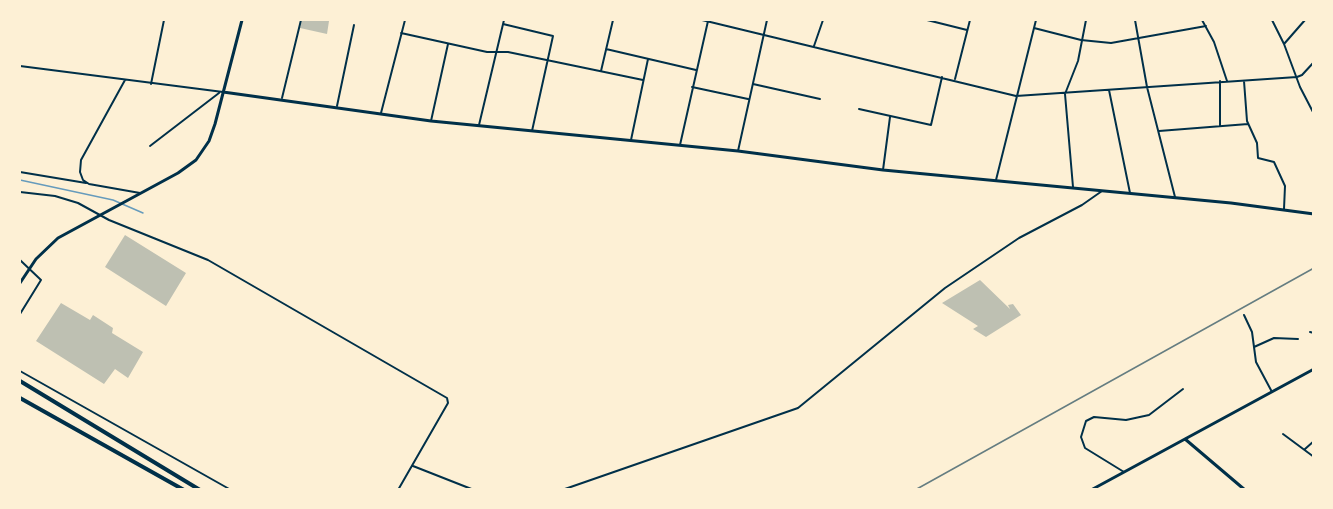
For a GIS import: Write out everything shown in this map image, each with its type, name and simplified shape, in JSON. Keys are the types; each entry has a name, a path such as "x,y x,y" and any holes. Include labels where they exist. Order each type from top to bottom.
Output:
{"highway":[{"path":"20,381 200,489"},
{"path":"20,398 184,489"}],"street":[{"path":"151,84 164,20"},
{"path":"20,283 29,268 58,238 98,214 178,173 200,156 213,131 221,92 242,20"},
{"path":"282,98 301,20"},
{"path":"381,114 405,20"},
{"path":"479,126 504,20"},
{"path":"601,71 613,20"},
{"path":"702,20 955,79 1016,96 1297,77 1302,75 1314,62"},
{"path":"738,151 767,20"},
{"path":"814,46 823,20"},
{"path":"929,20 967,30"},
{"path":"955,79 970,20"},
{"path":"996,180 1036,20"},
{"path":"1074,188 1065,94 1078,61 1086,20"},
{"path":"1135,20 1147,87 1174,197"},
{"path":"1202,20 1219,55 1227,81"},
{"path":"1272,20 1314,114"},
{"path":"1284,44 1305,20"},
{"path":"680,146 708,21"},
{"path":"502,24 553,36 532,131"},
{"path":"337,106 354,25"},
{"path":"1034,28 1081,40 1111,43 1139,36 1206,26"},
{"path":"402,33 448,44 508,52 547,62 644,80"},
{"path":"431,121 448,44"},
{"path":"606,49 696,70"},
{"path":"631,140 648,59"},
{"path":"20,66 125,81 282,98 431,121 738,151 883,170 1174,197 1314,214"},
{"path":"859,109 931,125 942,76"},
{"path":"89,184 81,177 81,160 125,81"},
{"path":"1220,81 1220,126"},
{"path":"1244,81 1249,123 1257,143 1258,158 1274,162 1285,186 1284,210"},
{"path":"753,84 820,99"},
{"path":"692,87 749,99"},
{"path":"1108,90 1130,193"},
{"path":"150,146 221,92"},
{"path":"883,170 890,117"},
{"path":"1159,131 1249,123"},
{"path":"20,172 140,193"},
{"path":"562,489 798,408 945,288 1019,238 1082,205 1102,191"},
{"path":"20,192 62,198 88,207 98,214 208,260 447,398 448,403 398,489"},
{"path":"20,314 41,280 21,260"},
{"path":"20,265 21,260"},
{"path":"1244,315 1254,339 1257,362 1272,392"},
{"path":"1254,347 1274,338 1298,339"},
{"path":"1091,489 1314,369"},
{"path":"20,371 231,489"},
{"path":"1124,472 1085,448 1081,437 1086,421 1094,417 1126,420 1149,415 1183,388"},
{"path":"1283,434 1314,456"},
{"path":"1185,439 1245,489"},
{"path":"1304,450 1314,441"},
{"path":"413,466 474,489"}],"building":[{"path":"302,20 329,21 327,34 300,28"},
{"path":"125,235 186,273 166,306 105,267"},
{"path":"980,280 1010,309 1008,305 1013,304 1021,315 986,337 973,329 978,326 942,303"},
{"path":"61,303 90,320 93,315 113,328 112,333 143,352 128,378 115,369 104,384 36,341"}],"waterway":[{"path":"20,180 113,200 143,213"}],"railway":[{"path":"915,490 1314,268"}]}
